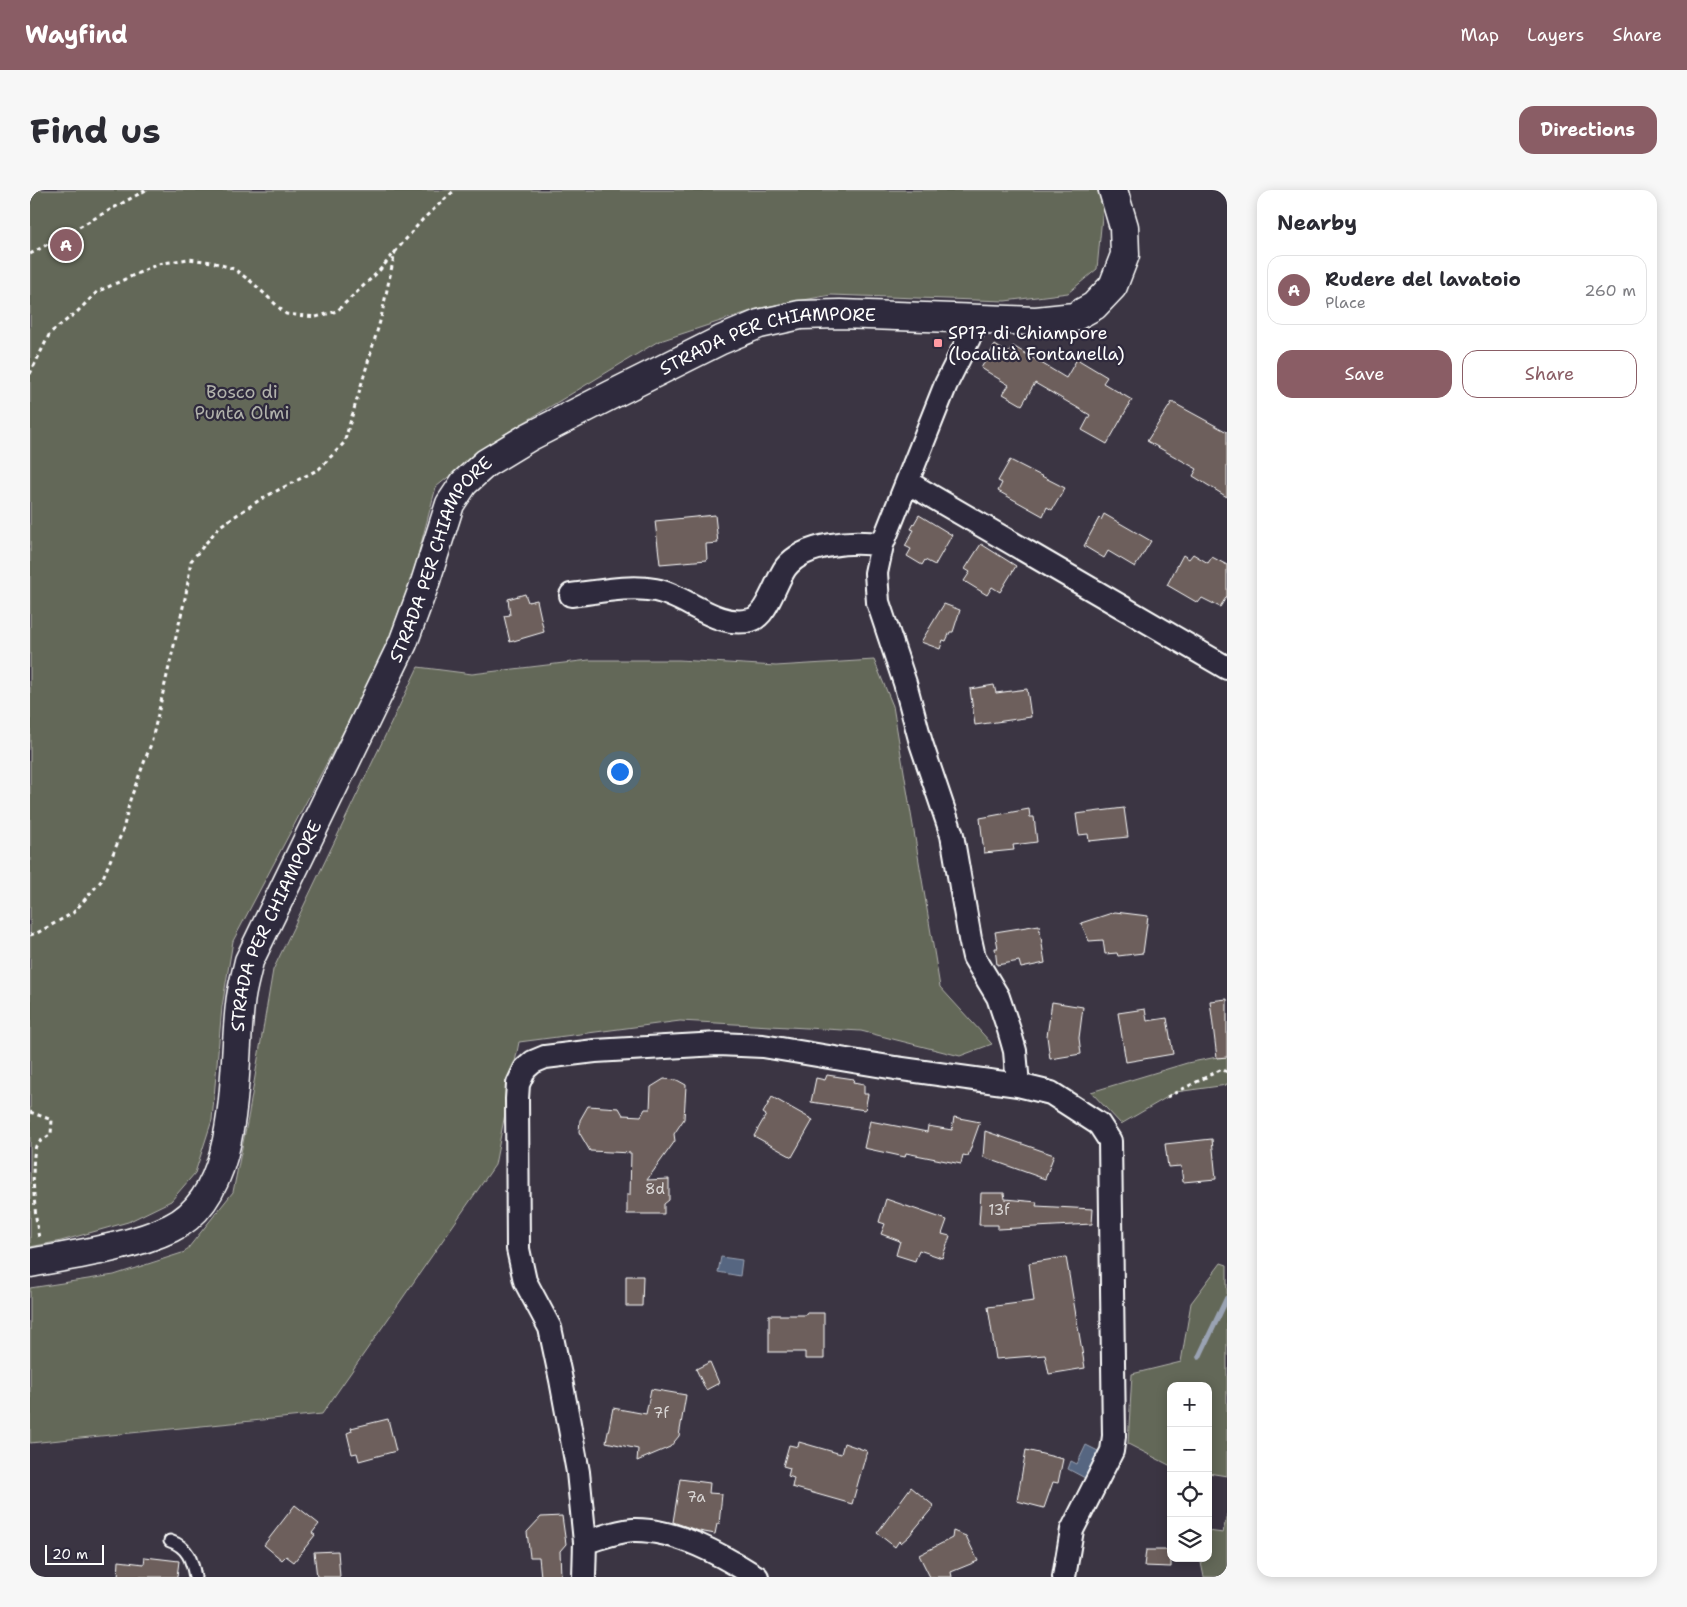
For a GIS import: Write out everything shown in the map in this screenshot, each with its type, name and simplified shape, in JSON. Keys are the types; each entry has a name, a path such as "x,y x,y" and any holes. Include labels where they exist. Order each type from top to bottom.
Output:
{"street":[{"name":"STRADA PER CHIAMPORE","path":"37,1261 138,1240 172,1228 195,1210 215,1183 225,1153 240,1003 249,961 403,643 424,586 450,504 464,483 486,463 529,437 721,340 759,324 800,315 840,314 1036,321 1074,317 1094,306 1113,286 1125,255 1124,227 1113,190"},
{"path":"978,320 946,384 882,545 876,573 878,602 905,683 921,744 952,834 974,957 998,997 1015,1051 1018,1085"},
{"path":"907,482 1227,668"},
{"path":"572,595 625,588 655,590 682,599 714,616 734,621 753,620 764,609 784,569 793,559 820,548 848,543 882,545"},
{"path":"584,1577 585,1542 578,1472 556,1354 550,1328 526,1280 518,1249 518,1084 525,1070 533,1062 545,1057 595,1051 718,1044 763,1046 921,1072 1018,1085 1051,1093 1099,1124 1110,1141 1114,1436 1112,1451 1072,1530 1064,1577"},
{"path":"585,1542 632,1530 656,1532 686,1540 757,1577"}],"lane":[{"path":"170,1541 185,1549 192,1562 195,1577"}],"path":[{"path":"30,254 146,190"},
{"path":"30,374 50,333 77,312 97,292 158,264 188,259 212,262 234,269 253,283 286,314 316,317 337,311 364,287 424,218 455,190"},
{"path":"30,935 38,933 73,913 102,880 122,830 130,800 151,744 186,594 191,561 220,526 261,499 319,469 344,443 381,318 395,252"},
{"path":"1167,1097 1222,1069 1227,1072"},
{"path":"30,1112 52,1120 51,1134 36,1144 32,1152 30,1197 37,1261"}],"green space":[{"name":"Bosco di Punta Olmi","path":"30,190 1097,190 1103,206 1097,269 1068,293 1005,301 831,295 760,308 657,342 490,443 436,487 413,574 380,662 233,941 222,1007 212,1120 195,1173 171,1201 128,1222 61,1241 30,1247"},
{"path":"589,660 679,660 776,666 874,660 893,706 940,987 992,1044 960,1056 861,1031 680,1021 519,1042 495,1165 322,1414 30,1443 30,1288 114,1275 185,1252 233,1192 248,1118 273,970 418,667 472,674"},
{"path":"1227,1055 1227,1085 1176,1092 1121,1124 1091,1092 1187,1063"},
{"path":"1221,1263 1227,1265 1227,1476 1212,1474 1212,1382 1167,1382 1167,1464 1128,1444 1132,1374 1181,1362 1191,1303"},
{"path":"1227,1514 1227,1577 1204,1577 1201,1562 1212,1562 1212,1532 1223,1533"}],"water":[{"path":"721,1257 742,1260 740,1276 718,1272"},
{"path":"1086,1445 1098,1451 1085,1478 1068,1469 1071,1461 1077,1464"}],"building":[{"path":"995,345 1008,353 1013,346 1066,378 1077,359 1107,377 1103,383 1132,400 1107,444 1082,430 1090,415 1035,383 1022,405 1003,394 1009,385 981,368"},
{"path":"1172,402 1227,432 1227,497 1193,476 1197,469 1147,441"},
{"path":"1010,460 1065,488 1052,510 1047,507 1043,516 998,491 1002,483 998,481"},
{"path":"1104,514 1151,541 1135,567 1108,551 1104,558 1084,546 1099,518 1101,520"},
{"path":"715,515 718,543 706,544 707,560 660,564 655,521"},
{"path":"919,515 952,535 935,565 925,560 922,565 907,556 911,549 905,546 914,530 911,529"},
{"path":"981,544 1016,566 1000,592 992,587 987,595 964,581 970,572 965,569"},
{"path":"1193,554 1208,563 1212,557 1227,565 1227,596 1220,607 1202,598 1198,603 1167,585 1183,555 1189,559"},
{"path":"525,594 528,602 537,600 544,632 510,642 504,616 510,615 508,599"},
{"path":"944,604 960,610 953,632 950,632 946,641 943,640 940,649 921,642"},
{"path":"994,685 996,693 1027,689 1031,717 975,725 970,689"},
{"path":"1124,808 1128,837 1089,841 1088,834 1079,835 1076,814"},
{"path":"1029,809 1030,817 1034,817 1037,842 1013,845 1014,850 984,853 980,818"},
{"path":"1115,912 1148,916 1143,953 1118,956 1117,953 1105,954 1103,940 1089,941 1081,923"},
{"path":"1039,925 1045,963 1021,968 1019,961 997,965 995,948 998,948 995,932"},
{"path":"1227,999 1227,1057 1217,1058 1210,1001"},
{"path":"1052,1002 1083,1007 1079,1038 1081,1054 1050,1059 1047,1036"},
{"path":"1145,1009 1147,1021 1167,1018 1173,1054 1126,1062 1118,1013"},
{"path":"827,1075 854,1079 853,1082 864,1084 864,1094 868,1094 865,1110 811,1102 816,1078 825,1080"},
{"path":"664,1079 677,1080 686,1085 684,1119 674,1134 675,1141 647,1180 669,1179 669,1200 664,1204 664,1214 627,1214 627,1195 630,1195 631,1153 590,1151 579,1132 580,1120 588,1106 619,1108 623,1115 641,1116 645,1109 650,1109 651,1087"},
{"path":"772,1097 813,1120 792,1157 754,1136 766,1115 763,1113"},
{"path":"954,1117 980,1122 968,1156 963,1155 961,1164 906,1153 905,1157 864,1148 870,1121 927,1132 928,1126 952,1130"},
{"path":"985,1131 1054,1155 1045,1179 983,1157"},
{"path":"1212,1139 1216,1179 1183,1182 1181,1166 1168,1167 1165,1144"},
{"path":"981,1193 1004,1193 1005,1199 1037,1202 1036,1206 1093,1209 1092,1224 998,1229 998,1225 979,1225"},
{"path":"886,1199 947,1220 942,1234 950,1236 942,1258 919,1250 915,1261 896,1255 900,1241 881,1234 885,1224 879,1222"},
{"path":"1066,1257 1085,1368 1049,1374 1045,1355 996,1359 988,1307 1034,1301 1029,1263"},
{"path":"626,1276 643,1276 642,1306 626,1306"},
{"path":"806,1313 824,1313 824,1359 805,1359 805,1352 769,1352 769,1315 806,1315"},
{"path":"710,1362 719,1383 706,1390 696,1369"},
{"path":"651,1389 686,1395 679,1436 670,1447 637,1461 638,1449 606,1442 613,1408 646,1414"},
{"path":"388,1419 396,1451 359,1461 357,1453 352,1454 347,1433 352,1431 351,1428"},
{"path":"799,1442 841,1454 844,1443 867,1451 852,1504 792,1487 794,1478 788,1476 790,1468 783,1466 789,1445 798,1447"},
{"path":"1026,1450 1063,1459 1058,1483 1053,1482 1044,1508 1017,1501"},
{"path":"680,1479 710,1483 709,1493 722,1494 719,1524 717,1524 715,1534 699,1531 673,1522"},
{"path":"911,1487 934,1506 909,1536 901,1543 899,1541 895,1547 877,1533"},
{"path":"295,1505 319,1524 312,1533 315,1535 294,1562 286,1556 282,1560 264,1545"},
{"path":"562,1516 566,1544 560,1551 561,1577 541,1577 539,1557 530,1557 527,1532 541,1517"},
{"path":"953,1531 966,1536 978,1561 951,1572 952,1577 930,1577 919,1555 952,1538"},
{"path":"1146,1550 1167,1550 1167,1562 1171,1562 1171,1567 1144,1566"},
{"path":"338,1551 340,1577 317,1577 314,1552"},
{"path":"145,1557 179,1561 177,1577 118,1577 119,1561 144,1564"}],"waterway":[{"path":"1199,1357 1227,1298"}],"place":[{"name":"Rudere del lavatoio","path":"66,245"},
{"name":"SP17 di Chiampore (località Fontanella)","path":"938,343"}]}
